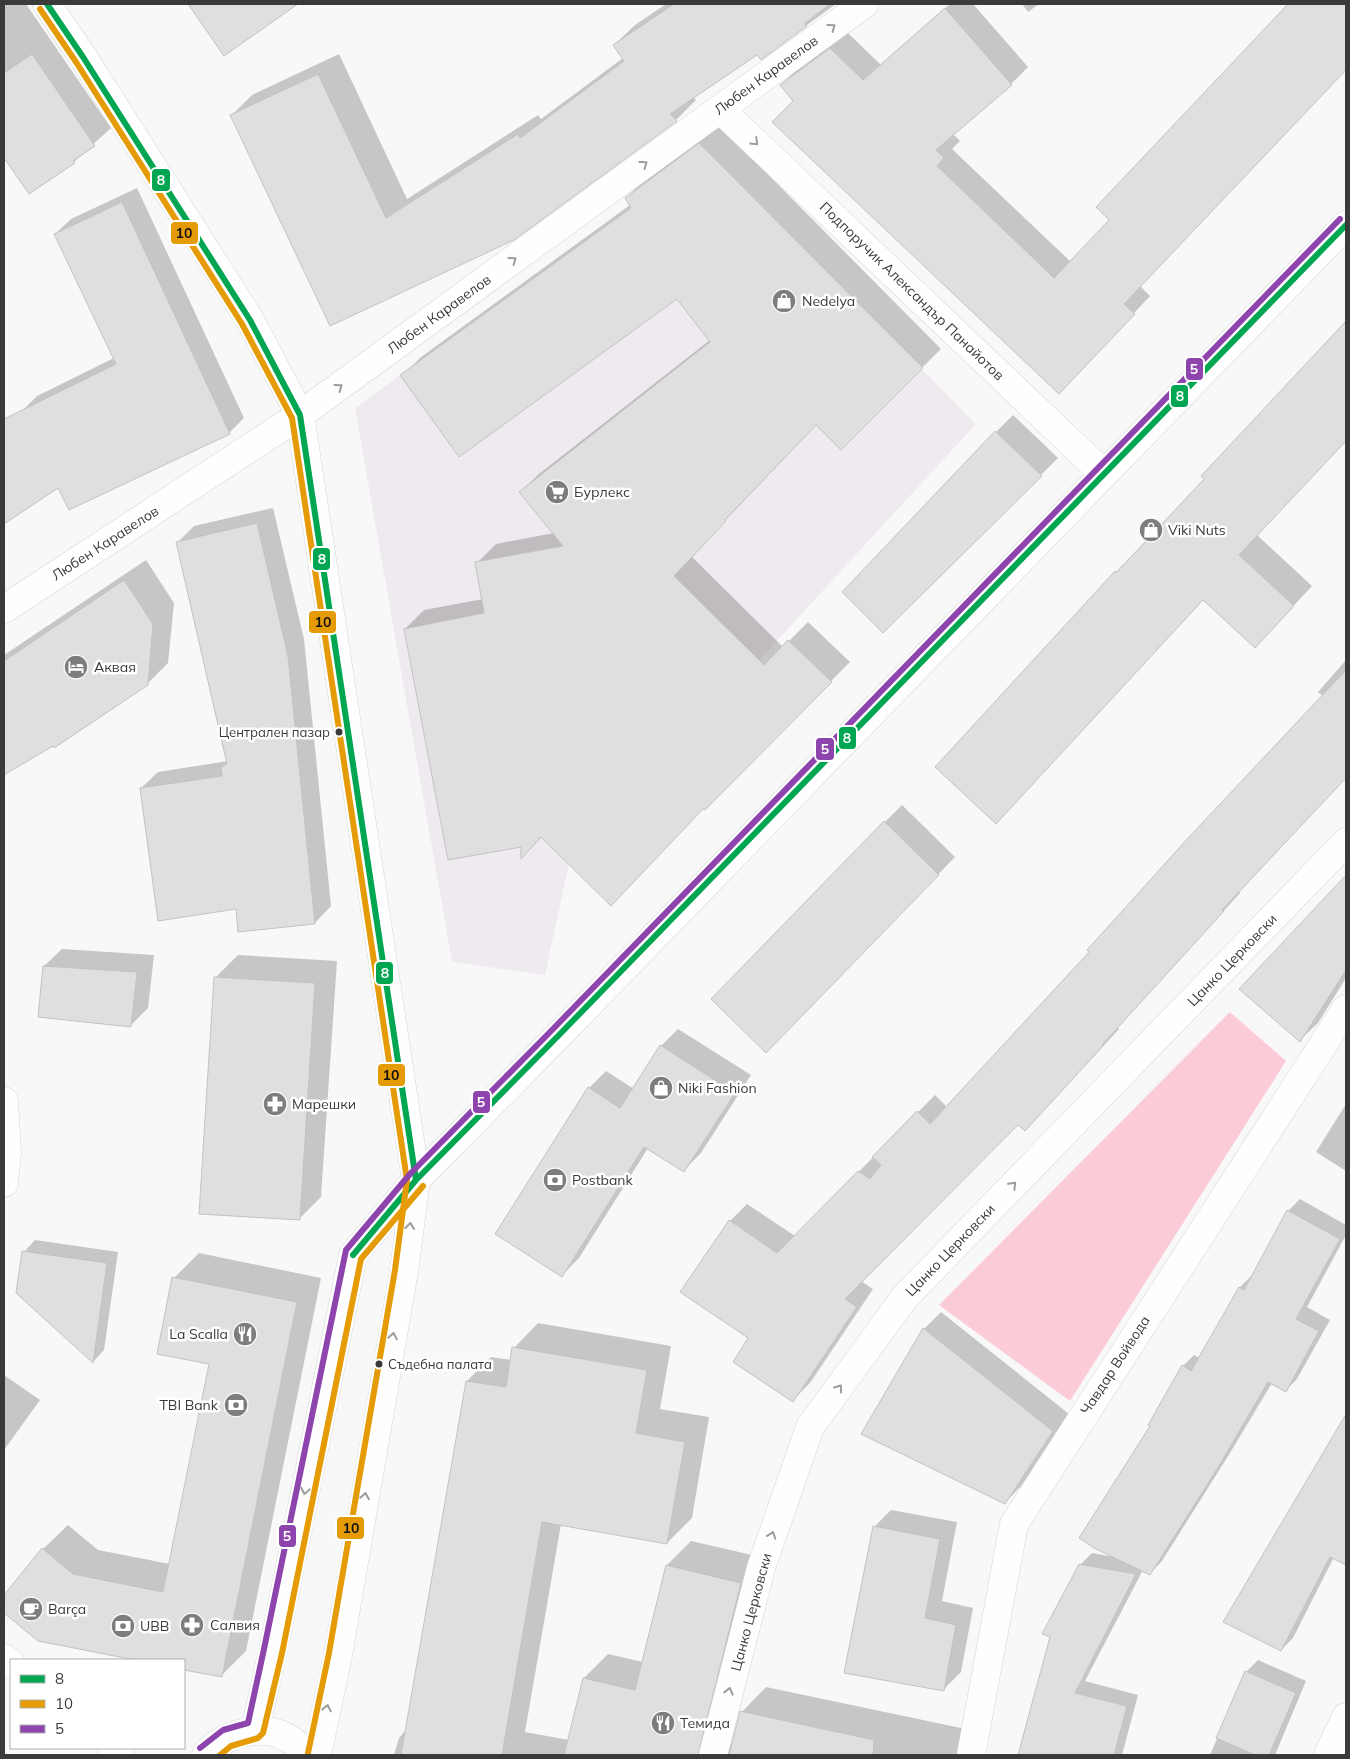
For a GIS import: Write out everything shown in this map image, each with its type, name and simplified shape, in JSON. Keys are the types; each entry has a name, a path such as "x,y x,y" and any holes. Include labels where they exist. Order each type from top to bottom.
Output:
{"street":[{"path":"47,4 83,57 250,320 300,416 416,1180 404,1271 338,1655 317,1755"},
{"name":"Любен Каравелов","path":"4,609 300,416 864,4"},
{"name":"Подпоручик Александър Панайотов","path":"720,108 1104,474"},
{"path":"255,1730 273,1651 354,1255 416,1180 1346,225"},
{"name":"Цанко Церковски","path":"713,1755 761,1568 810,1427 905,1297 1346,842"},
{"name":"Чавдар Войвода","path":"971,1755 1014,1524 1346,1009"},
{"path":"4,1101 7,1153 4,1183"},
{"path":"1328,1755 1346,1716"},
{"path":"206,1755 227,1738 255,1730 275,1732 298,1744 308,1755"}],"shaded area":[{"path":"708,152 976,424 568,868 545,975 452,962 355,408"},
{"path":"1230,1012 1286,1061 1070,1401 939,1305"}],"building":[{"path":"188,4 298,4 224,56"},
{"path":"674,4 830,4 804,24 807,26 761,60 757,55 670,114 677,121 514,240 330,326 230,115 318,74 386,218 518,134 520,138 624,61 613,45"},
{"path":"1288,4 1346,4 1346,70 1124,304 1135,314 1059,394 772,122 793,101 780,85 830,48 863,80 945,8 1012,85 936,150 944,158 937,166 1054,278 1109,220 1096,207"},
{"path":"32,54 95,146 73,161 75,163 29,194 4,158 4,73"},
{"path":"699,143 923,368 841,450 816,425 674,576 764,665 788,640 832,682 705,810 703,809 611,906 541,837 521,859 521,847 448,860 404,629 484,613 475,562 563,546 519,492 710,342 677,299 459,457 400,375 631,208 625,198"},
{"path":"122,202 230,434 69,510 58,488 4,524 4,419 116,364 54,234"},
{"path":"1346,321 1346,441 1239,555 1294,606 1255,648 1203,600 996,824 935,767 1115,571 1116,573 1204,479 1201,476"},
{"path":"995,431 1042,476 883,633 842,592"},
{"path":"257,523 288,656 315,924 238,932 236,909 158,921 140,788 222,776 221,767 227,764 176,542"},
{"name":"Аквая","path":"124,580 153,624 148,685 54,748 53,746 4,775 4,661"},
{"path":"1346,670 1346,778 1222,910 1224,911 1025,1131 1018,1125 845,1299 857,1307 793,1402 733,1362 748,1338 680,1292 729,1220 777,1253 858,1171 870,1179 881,1165 872,1157 917,1111 930,1124 1089,952 1087,950 1189,837"},
{"path":"884,821 939,875 766,1053 711,999"},
{"path":"1346,875 1346,970 1300,1042 1239,989"},
{"path":"43,966 137,972 131,1027 38,1017"},
{"path":"214,977 315,983 300,1220 199,1214"},
{"path":"660,1045 735,1093 684,1172 644,1147 562,1277 495,1234 588,1087 620,1108"},
{"path":"1287,1210 1340,1239 1296,1319 1319,1331 1286,1392 1268,1382 1219,1466 1150,1575 1094,1548 1079,1538 1150,1426 1148,1425 1182,1365 1191,1371 1239,1287 1244,1290"},
{"path":"22,1251 107,1263 93,1363 16,1293"},
{"path":"172,1277 297,1302 222,1677 185,1670 185,1659 130,1659 38,1641 4,1613 4,1595 42,1548 73,1574 163,1592 209,1364 157,1354"},
{"path":"923,1328 1053,1431 1005,1504 861,1434"},
{"path":"512,1347 647,1370 636,1433 685,1442 667,1544 542,1522 502,1755 401,1755 466,1381 506,1387"},
{"path":"1346,1414 1346,1565 1330,1557 1281,1651 1223,1622"},
{"path":"873,1526 940,1539 925,1618 956,1625 944,1691 844,1673"},
{"path":"1079,1564 1136,1574 1075,1693 1127,1706 1114,1755 1018,1755 1050,1637 1042,1634"},
{"path":"666,1565 741,1583 698,1755 564,1755 583,1678 635,1690"},
{"path":"1245,1671 1296,1693 1269,1755 1255,1755 1216,1738"},
{"path":"740,1711 874,1740 873,1755 729,1755"}],"transit line":[{"name":"8","path":"47,4 83,57 250,320 300,415 416,1180"},
{"name":"10","path":"40,9 76,62 242,324 292,418 407,1180 395,1270 329,1653 308,1753"},
{"name":"5","path":"200,1748 223,1730 248,1723 346,1250 410,1174 1340,219"},
{"name":"8","path":"353,1255 416,1180 1346,225"},
{"name":"10","path":"220,1755 231,1746 258,1738 263,1733 282,1653 361,1259 423,1186"}],"place":[{"name":"Nedelya","path":"784,301"},
{"name":"Бурлекс","path":"557,492"},
{"name":"Viki Nuts","path":"1151,530"},
{"name":"Аквая","path":"76,667"},
{"name":"Централен пазар","path":"339,732"},
{"name":"Niki Fashion","path":"661,1088"},
{"name":"Марешки","path":"275,1104"},
{"name":"Postbank","path":"555,1180"},
{"name":"La Scalla","path":"245,1334"},
{"name":"Съдебна палата","path":"379,1364"},
{"name":"TBI Bank","path":"236,1405"},
{"name":"Barça","path":"31,1609"},
{"name":"Салвия","path":"192,1625"},
{"name":"UBB","path":"123,1626"},
{"name":"Темида","path":"663,1723"}]}
